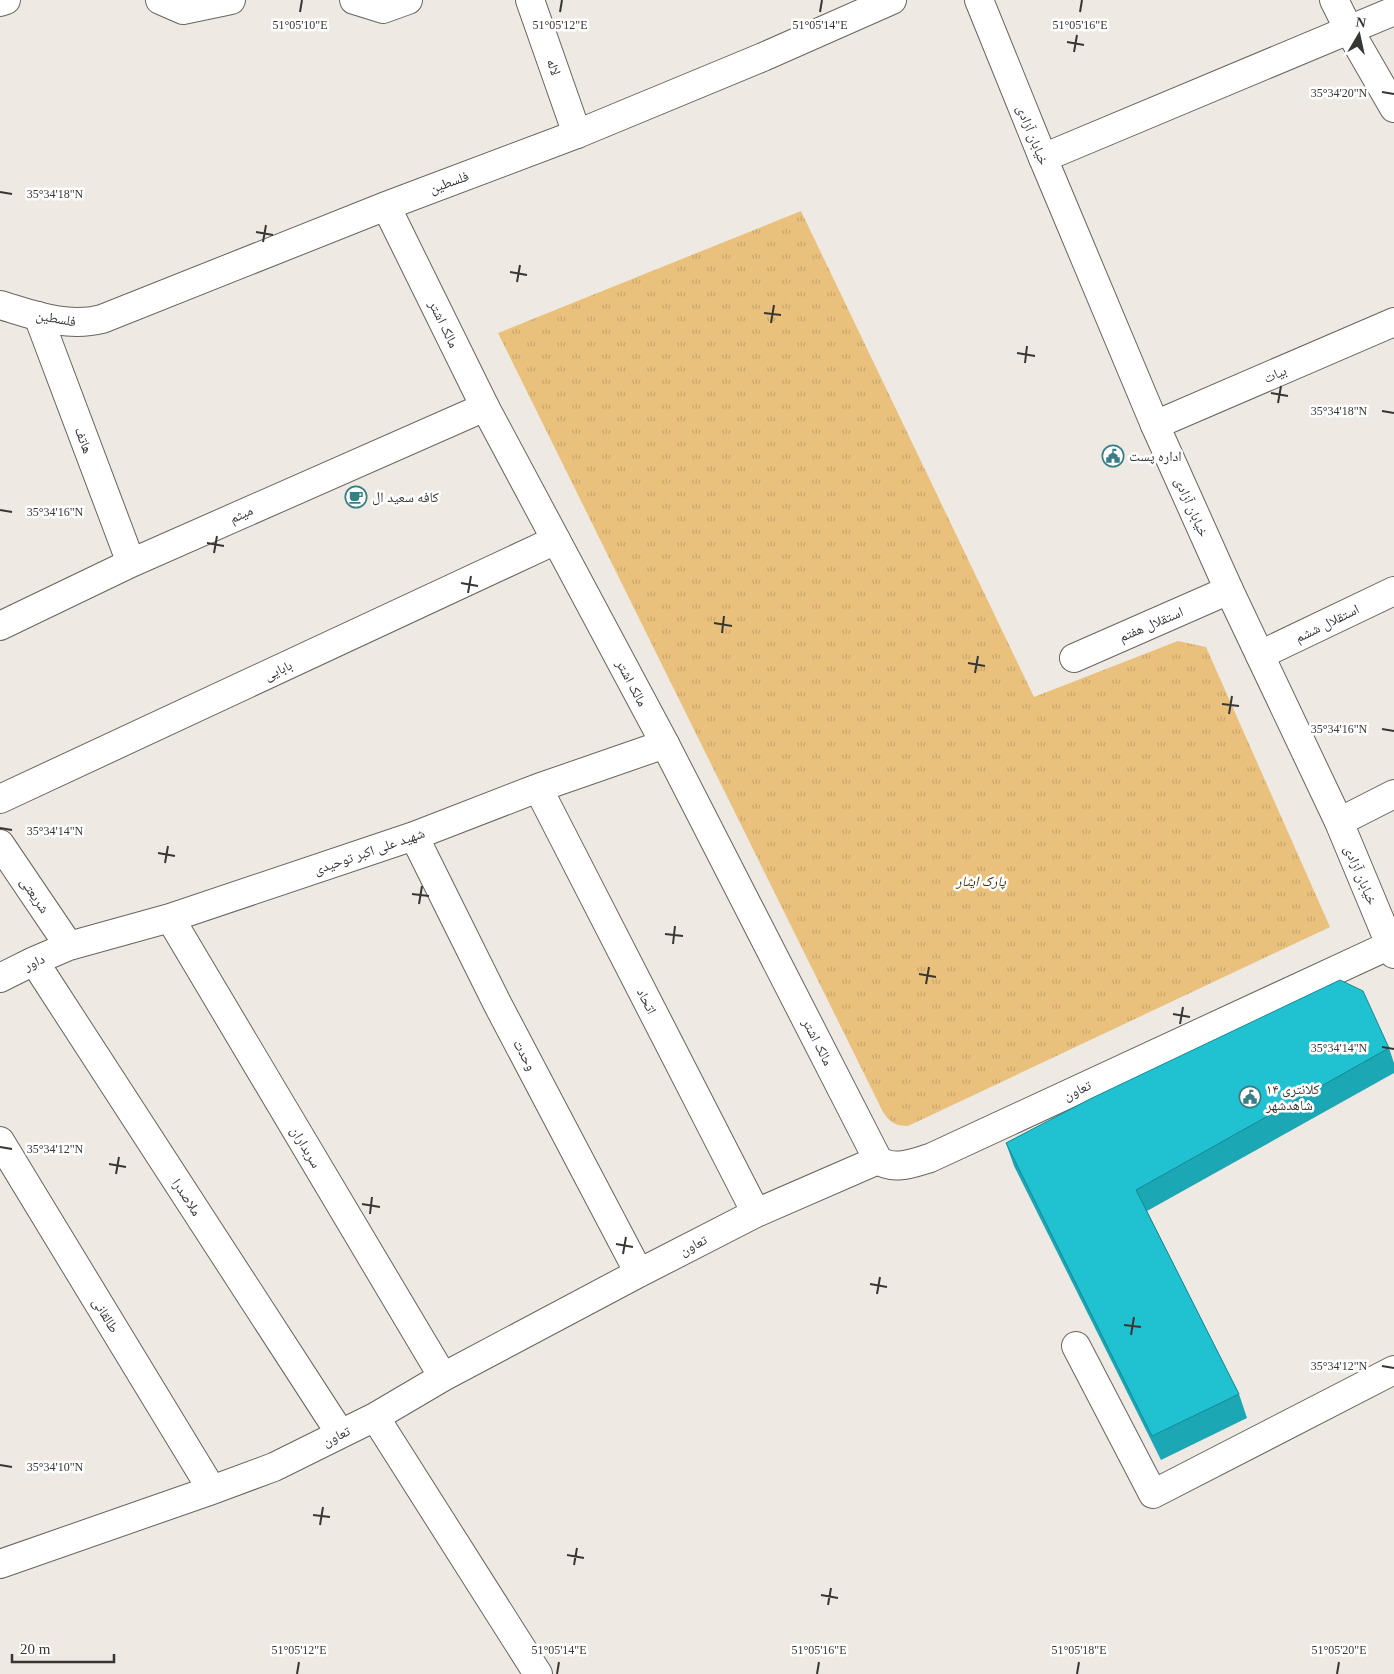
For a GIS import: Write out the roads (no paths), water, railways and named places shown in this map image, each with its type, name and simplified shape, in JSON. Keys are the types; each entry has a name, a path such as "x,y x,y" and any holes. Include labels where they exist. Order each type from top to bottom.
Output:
{"street":[{"path":"0,2 6,0"},
{"path":"160,0 183,10 231,0"},
{"path":"354,0 390,3"},
{"name":"لاله","path":"530,0 577,134"},
{"name":"فلسطین","path":"0,304 38,316 74,323 102,319 386,206 577,134 763,57 892,0"},
{"name":"خیابان آزادی","path":"979,0 1155,425 1229,590 1339,822 1392,950"},
{"path":"1334,0 1394,108"},
{"path":"1043,158 1394,11"},
{"name":"مالک اشتر","path":"386,206 485,407 665,744 878,1160"},
{"name":"هاتف","path":"38,316 131,563"},
{"name":"بیات","path":"1155,425 1394,322"},
{"name":"میثم","path":"0,626 131,563 485,407"},
{"name":"بابایی","path":"0,799 556,540"},
{"name":"استقلال هفتم","path":"1074,658 1229,590"},
{"name":"استقلال ششم","path":"1260,655 1394,591"},
{"name":"شهید علی اکبر توحیدی","path":"69,946 170,918 414,836 538,788 665,744"},
{"name":"اتحاد","path":"538,788 756,1213"},
{"path":"1339,822 1394,794"},
{"name":"وحدت","path":"414,836 498,1005 638,1273"},
{"name":"شریعتی","path":"0,844 69,946"},
{"name":"سربداران","path":"170,918 443,1377"},
{"name":"داور","path":"0,978 69,946"},
{"name":"تعاون","path":"0,1564 274,1467 375,1417 443,1377 638,1273 756,1213 878,1160 886,1165 895,1166 930,1158 1392,950"},
{"name":"ملاصدرا","path":"34,961 340,1433"},
{"name":"طالقانی","path":"0,1141 212,1490"},
{"path":"1076,1346 1153,1494 1394,1370"},
{"path":"375,1417 538,1674"}],"place":[{"name":"اداره پست","path":"1113,456"},
{"name":"کافه سعید ال","path":"356,497"},
{"name":"کلانتری ۱۴ شاهد‌شهر","path":"1250,1097"}],"park label":[{"name":"پارک ایثار","path":"981,881"}]}
